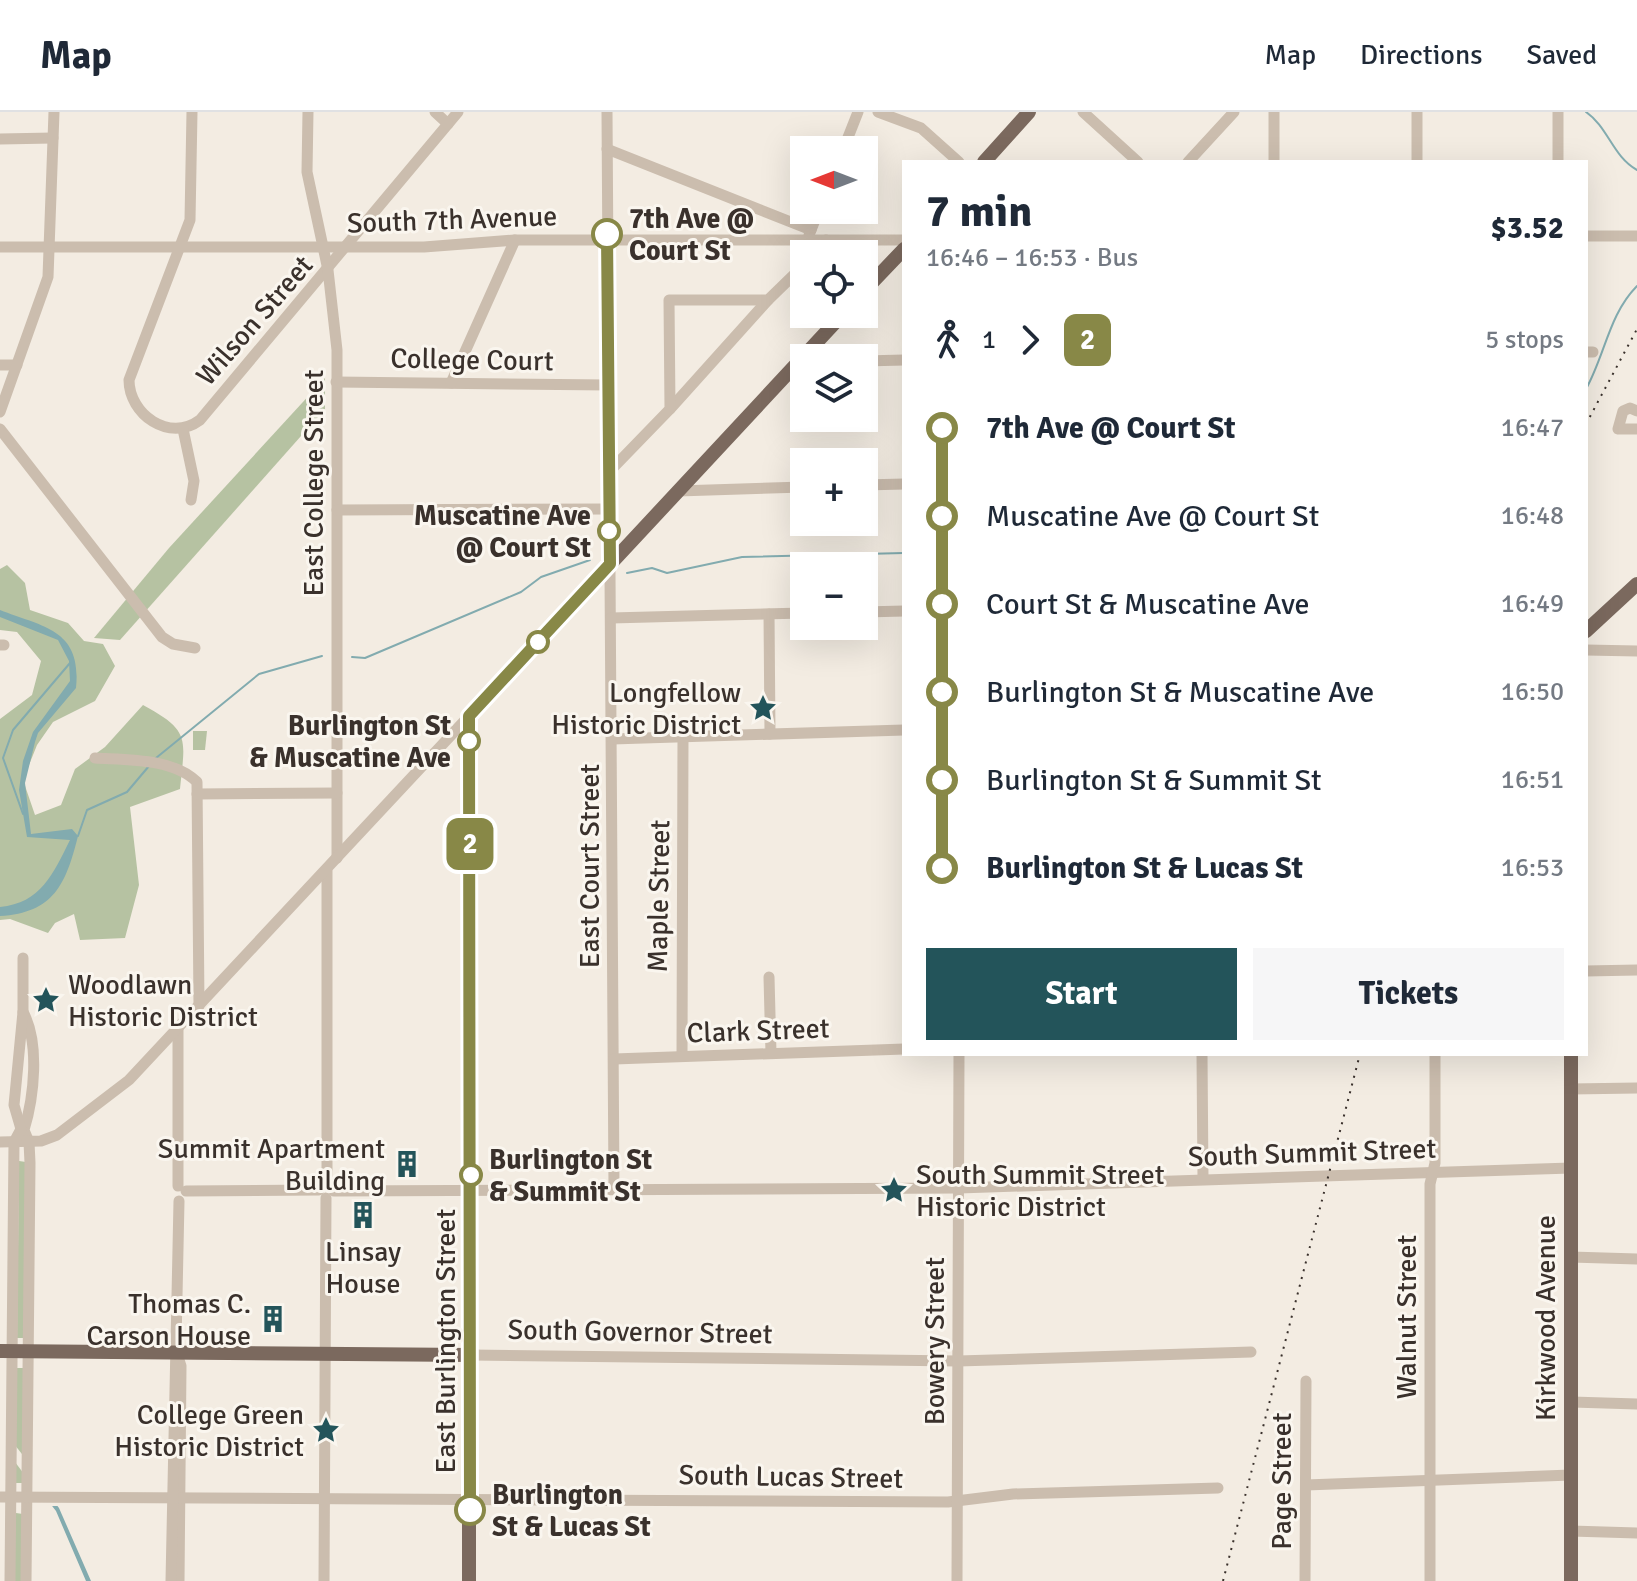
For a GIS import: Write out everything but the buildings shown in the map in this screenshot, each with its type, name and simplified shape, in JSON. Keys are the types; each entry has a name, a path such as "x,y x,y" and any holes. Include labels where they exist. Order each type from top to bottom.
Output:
{"main road":[{"path":"986,160 1029,112"},
{"path":"878,276 902,251"},
{"path":"817,344 831,328"},
{"path":"469,716 790,374"},
{"path":"1588,629 1637,584"},
{"name":"East Burlington Street","path":"469,716 469,1581"},
{"name":"Kirkwood Avenue","path":"1571,1056 1571,1581"},
{"name":"South Governor Street","path":"6,1351 471,1355"}],"street":[{"path":"0,412 44,292 50,247 54,112"},
{"name":"East College Street","path":"308,112 307,172 328,270 336,335 337,858"},
{"path":"435,112 448,124"},
{"name":"Wilson Street","path":"183,429 200,420 458,112"},
{"name":"East Court Street","path":"607,112 614,1189"},
{"path":"849,136 858,112"},
{"path":"878,112 921,128 957,160"},
{"path":"1083,112 1136,160"},
{"path":"1190,160 1234,112"},
{"path":"1274,112 1274,160"},
{"path":"1417,112 1417,160"},
{"path":"1558,112 1558,160"},
{"path":"191,500 194,481 183,429 146,417 132,403 129,392 137,354 180,246 192,205 195,114"},
{"path":"0,139 53,138"},
{"path":"607,149 809,235 813,224"},
{"name":"South 7th Avenue","path":"0,247 424,247 515,240 809,235 826,240"},
{"path":"1588,236 1637,236"},
{"path":"451,383 515,240"},
{"name":"South 7th Avenue","path":"878,240 902,240"},
{"path":"608,473 790,279"},
{"path":"670,409 669,300 768,300"},
{"path":"878,361 902,360"},
{"path":"0,365 17,365"},
{"name":"College Court","path":"336,382 608,385"},
{"path":"1637,411 1630,408 1623,411 1618,429 1637,429"},
{"path":"0,429 162,637 173,644 195,648"},
{"path":"878,485 902,484"},
{"path":"678,491 790,487"},
{"path":"337,510 609,509"},
{"path":"878,612 902,611"},
{"path":"611,618 790,613"},
{"path":"769,614 770,734"},
{"path":"1588,650 1637,651"},
{"path":"0,1142 49,1139 129,1080 469,716"},
{"path":"612,739 902,730"},
{"name":"Maple Street","path":"682,1056 683,737"},
{"path":"95,758 152,763 189,775 197,782 199,1006"},
{"path":"197,794 337,793"},
{"path":"324,1581 327,871"},
{"path":"10,1581 6,1497 6,1351 14,1142 21,1129 14,1105 23,1012 23,958"},
{"path":"1588,971 1637,970"},
{"path":"769,977 771,1053"},
{"path":"23,1012 30,1025 31,1038 31,1099 24,1130 29,1142 26,1581"},
{"path":"178,1029 181,1192 177,1353 173,1366 179,1581"},
{"name":"Clark Street","path":"614,1059 902,1049"},
{"name":"Bowery Street","path":"957,1581 959,1056"},
{"path":"1202,1056 1203,1179"},
{"name":"Walnut Street","path":"1430,1581 1435,1056"},
{"path":"1571,1089 1637,1088"},
{"name":"South Summit Street","path":"181,1192 959,1188 1571,1168"},
{"path":"1571,1257 1637,1259"},
{"name":"South Governor Street","path":"471,1355 958,1361 1251,1352"},
{"name":"Page Street","path":"1305,1581 1306,1381"},
{"path":"1572,1402 1637,1404"},
{"path":"1306,1485 1571,1475"},
{"name":"South Lucas Street","path":"6,1497 957,1499 1218,1488"},
{"path":"171,1581 176,1498"},
{"path":"1571,1531 1637,1533"}],"green space":[{"path":"325,378 325,409 120,640 94,638 169,548"},
{"path":"7,565 25,583 30,610 68,623 84,641 103,644 115,666 95,701 53,722 37,745 23,780 35,815 61,805 75,769 105,747 143,705 170,722 181,738 180,789 130,807 139,885 125,938 80,940 74,914 55,923 48,933 10,919 0,920 0,719 32,695 41,661 17,632 0,630 0,569"},
{"path":"193,731 207,731 205,750 193,750"},
{"path":"19,1161 26,1162 24,1338 17,1338"},
{"path":"17,1368 24,1368 22,1483 15,1483"},
{"path":"16,1513 23,1514 23,1581 13,1581"}],"water":[{"path":"0,610 56,633 73,653 76,688 38,733 25,783 31,834 72,829 78,836 68,868 55,893 33,909 0,916 0,907 26,900 44,885 70,840 27,837 19,790 23,761 33,732 70,681 69,661 58,640 0,617"},
{"path":"0,1431 59,1508 91,1581 86,1581 56,1511 0,1439"}],"pier":[{"path":"0,1427 63,1506 48,1506 0,1442"}],"waterway":[{"path":"1586,112 1594,118 1622,158 1637,170"},
{"path":"1588,385 1620,309 1637,286"},
{"path":"627,573 652,568 667,573 742,557 902,553"},
{"path":"352,657 365,658 521,592 541,577 590,560"},
{"path":"156,758 259,674 322,656"},
{"path":"23,814 3,758 13,730 70,663"},
{"path":"78,836 87,810 127,792 149,766"}],"railway":[{"path":"1588,420 1637,329"},
{"path":"1223,1581 1359,1056"}],"bus line":[{"name":"2","path":"470,1510 469,716 610,564 607,234"}],"place":[{"name":"7th Ave @ Court St","path":"607,234"},
{"name":"Muscatine Ave @ Court St","path":"609,531"},
{"name":"Longfellow Historic District","path":"763,708"},
{"name":"Burlington St & Muscatine Ave","path":"469,741"},
{"name":"Woodlawn Historic District","path":"46,1000"},
{"name":"Summit Apartment Building","path":"407,1164"},
{"name":"Burlington St & Summit St","path":"471,1175"},
{"name":"South Summit Street Historic District","path":"894,1190"},
{"name":"Linsay House","path":"363,1215"},
{"name":"Thomas C. Carson House","path":"273,1319"},
{"name":"College Green Historic District","path":"326,1430"},
{"name":"Burlington St & Lucas St","path":"470,1510"}]}
